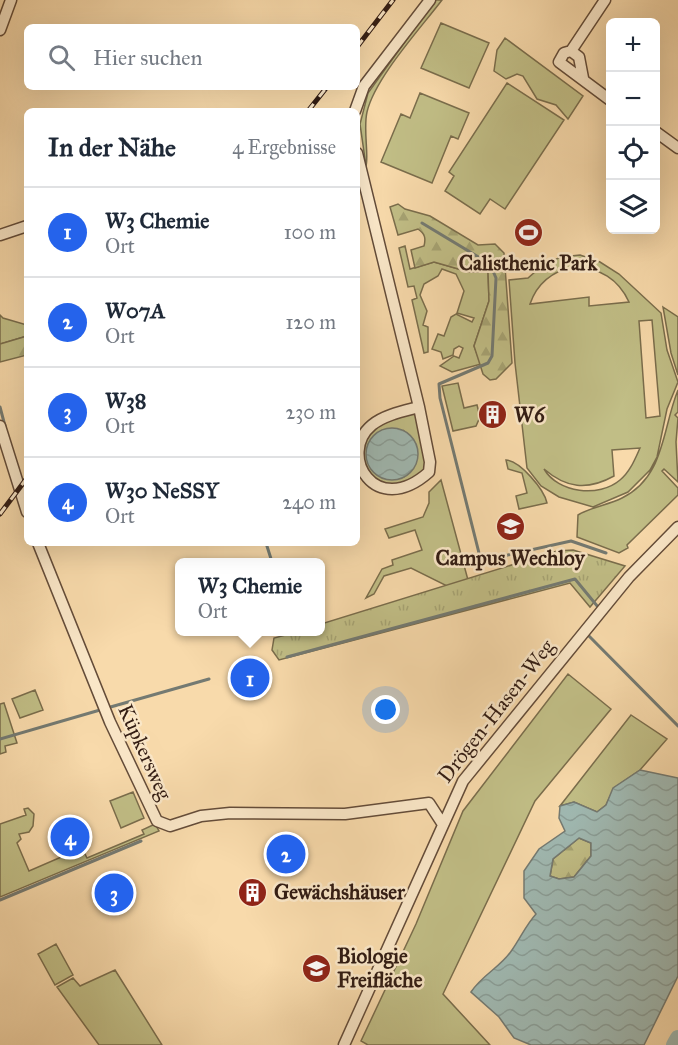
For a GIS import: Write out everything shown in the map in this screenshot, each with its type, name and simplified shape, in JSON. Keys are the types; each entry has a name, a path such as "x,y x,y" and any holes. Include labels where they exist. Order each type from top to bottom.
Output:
{"street":[{"path":"0,30 11,0"},
{"path":"356,108 364,86 430,0"},
{"path":"605,0 571,51 564,53 559,62 606,97"},
{"path":"571,51 581,61 582,78"},
{"path":"660,135 678,148"},
{"path":"360,165 419,407 430,462 429,472 406,488 393,490 375,484 365,476 360,465"},
{"path":"0,235 24,227"},
{"path":"360,444 371,425 382,418 419,407"},
{"path":"0,426 24,502"},
{"name":"Drögen-Hasen-Weg","path":"344,1045 452,800 476,763 564,655 629,578 678,527"},
{"name":"Küpkersweg","path":"39,546 110,722 153,816 159,822 170,826 201,816 230,813 345,814 452,800"},
{"path":"429,803 442,823"}],"green space":[{"path":"435,0 442,0 388,69 372,99 366,119 366,166 360,124 368,93"},
{"path":"441,23 489,43 469,88 421,68"},
{"path":"505,38 583,96 568,119 556,105 537,99 523,76 517,74 506,79 494,71 497,50"},
{"path":"507,83 564,120 505,209 490,199 480,214 445,191 454,176 449,172"},
{"path":"420,93 469,113 458,139 451,136 432,183 381,162 401,114 410,118"},
{"path":"398,204 405,209 430,216 478,245 495,244 504,253 512,363 496,379 490,380 483,374 474,346 489,301 488,272 469,272 434,262 415,268 411,250 424,246 424,236 418,229 398,235 390,207"},
{"path":"405,246 410,269 434,262 469,272 488,272 489,301 474,346 481,364 452,372 440,366 454,356 459,358 463,348 459,346 454,349 453,355 443,359 441,352 432,349 438,334 444,336 451,317 456,314 472,322 474,318 457,313 464,291 456,274 442,269 438,276 424,284 420,295 427,311 423,325 428,327 428,352 424,353 412,300 417,298 414,286 408,287 399,248"},
{"path":"580,255 600,262 619,274 661,313 667,350 678,382 667,409 657,457 650,470 628,492 593,507 559,497 541,486 527,468 515,363 509,280 528,278 543,265 561,257","holes":["575,266 607,276 614,281 629,302 589,306 589,297 530,304 537,290 547,279","652,320 660,416 646,418 639,321","640,448 624,477 611,486 601,489 590,491 569,488 550,477 544,469 569,484 595,484 614,476 612,450"]},
{"path":"663,307 678,317 678,375 671,353"},
{"path":"0,315 24,324 24,337 0,344"},
{"path":"24,337 24,356 0,362 0,344"},
{"path":"458,383 464,408 477,405 480,417 476,426 453,431 442,386"},
{"path":"678,390 678,412 675,415 678,418 676,442 678,482 664,469 662,471 678,488 678,495 627,545 628,548 619,553 577,537 578,515 622,498 647,478 660,451"},
{"path":"419,407 429,472 393,490 365,476 362,438 371,425","holes":["404,431 414,441 416,462 405,476"]},
{"path":"506,460 518,465 531,477 547,503 519,509 516,496 527,493 522,473 508,469"},
{"path":"441,480 468,580 447,586 411,568 384,576 374,594 366,598 382,569 393,565 392,560 422,550 415,530 389,538 385,529 423,517 429,503 429,492"},
{"path":"573,550 625,566 590,607 570,583 279,660 272,650 274,638 325,636 325,623 557,551"},
{"path":"568,674 611,709 535,801 443,994 490,1045 368,1045 361,1041 416,924 463,811"},
{"path":"35,690 43,710 20,718 12,699"},
{"path":"4,703 17,743 5,746 6,752 0,754 0,704"},
{"path":"631,715 667,739 640,770 614,788 606,805 597,812 574,802 560,806"},
{"path":"133,792 144,818 121,828 110,801"},
{"path":"28,808 34,814 33,826 29,832 19,834 21,839 17,843 29,871 82,848 87,858 144,834 142,830 155,824 159,831 0,897 0,824 26,815 24,809"},
{"path":"579,838 591,843 591,856 574,877 559,879 550,876 553,859"},
{"path":"56,944 73,975 55,985 38,954"},
{"path":"115,970 162,1045 99,1045 57,987 73,978 80,986"}],"water":[{"path":"392,428 406,432 414,440 418,454 414,468 406,476 392,480 378,476 370,468 366,454 370,440 378,432"},
{"path":"640,770 678,778 678,976 644,1045 531,1045 514,1038 499,1017 471,992 508,956 536,914 524,898 524,871 539,849 565,831 559,818 560,806 574,802 597,812 606,805 613,788","holes":["579,838 591,843 591,856 574,877 559,879 550,876 553,859"]}],"waterway":[{"path":"422,223 490,264 496,278 492,356 488,363 439,384 440,398 481,561 571,541 606,553"},
{"path":"0,407 5,426"},
{"path":"267,546 271,558"},
{"path":"287,657 575,579 598,607"},
{"path":"587,634 678,726"},
{"path":"107,708 209,679"},
{"path":"0,739 100,710"},
{"path":"0,900 141,841"},
{"path":"674,1045 678,1038"}],"railway":[{"path":"360,43 393,0"},
{"path":"310,108 325,90"},
{"path":"0,514 24,482"}],"place":[{"name":"Calisthenic Park","path":"528,232"},
{"name":"W6","path":"493,415"},
{"name":"Campus Wechloy","path":"510,527"},
{"name":"W3 Chemie","path":"250,678"},
{"name":"W30 NeSSY","path":"70,837"},
{"name":"W07A","path":"286,854"},
{"name":"Gewächshäuser","path":"253,892"},
{"name":"W38","path":"114,893"},
{"name":"Biologie Freifläche","path":"316,968"}]}
